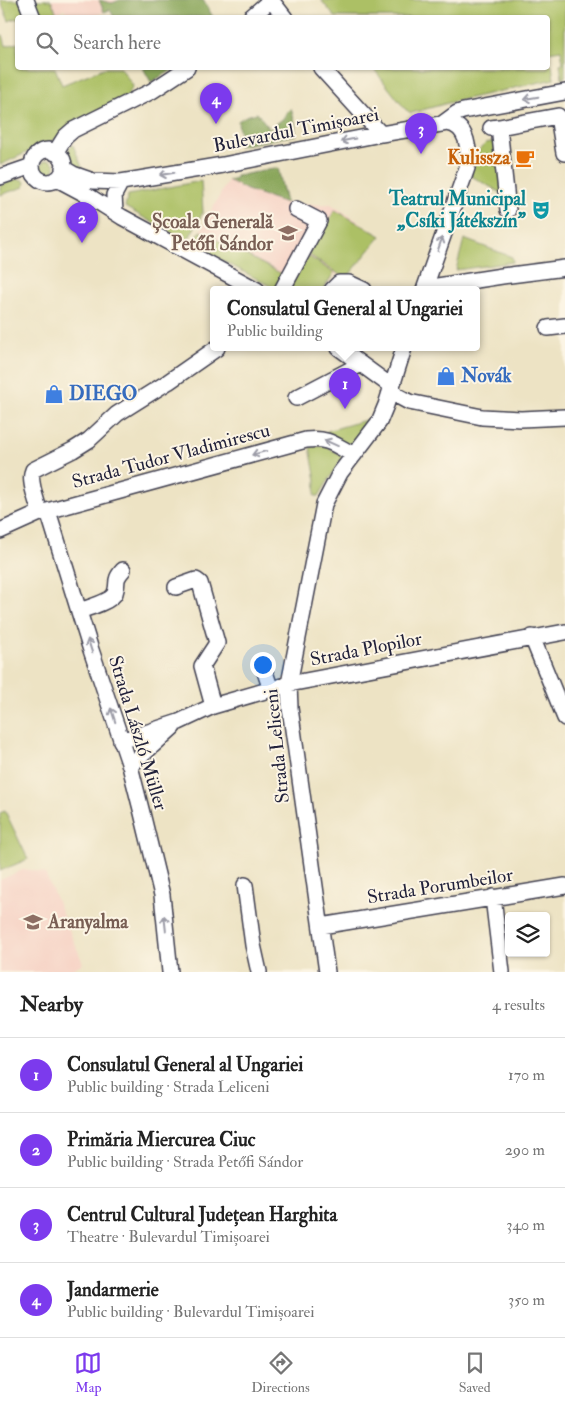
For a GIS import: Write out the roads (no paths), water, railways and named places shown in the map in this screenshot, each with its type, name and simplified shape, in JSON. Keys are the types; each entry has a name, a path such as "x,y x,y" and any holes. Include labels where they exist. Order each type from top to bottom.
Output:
{"street":[{"path":"26,0 32,15"},
{"path":"254,15 271,0 283,15"},
{"path":"55,153 65,137 73,130 152,91 184,70"},
{"path":"323,70 380,134"},
{"name":"Bulevardul Timișoarei","path":"60,173 73,174 93,181 121,182 442,124 462,111 565,92"},
{"path":"490,110 503,159 508,210"},
{"path":"469,136 495,127 562,115 564,153"},
{"path":"425,286 468,161 462,130 450,123 442,124"},
{"path":"48,151 55,153 62,160 60,173 50,182 35,176 32,166 34,159 40,153 48,151"},
{"path":"0,177 32,166"},
{"path":"60,173 87,195 115,212 250,286"},
{"path":"115,212 114,195 121,182"},
{"path":"284,286 319,221 296,210"},
{"path":"442,286 565,268"},
{"path":"335,286 346,282 355,286"},
{"path":"548,328 565,326"},
{"name":"Strada László Müller","path":"170,972 162,895 130,766 79,611 31,481 31,474 34,470 89,440 117,414 213,351"},
{"path":"343,351 391,386 396,395 409,402 474,415 521,419 565,417"},
{"name":"Strada Leliceni","path":"327,972 288,684 324,504 334,482 379,422 403,351"},
{"path":"296,398 361,364"},
{"name":"Strada Tudor Vladimirescu","path":"0,531 44,512 306,440 325,440 354,454"},
{"path":"79,611 112,597 115,593 117,576 123,570"},
{"path":"176,587 196,580 200,583 218,643 202,666 211,687 213,706"},
{"name":"Strada Plopilor","path":"179,722 213,706 288,684 565,632"},
{"path":"532,637 565,718"},
{"path":"265,672 271,690"},
{"path":"121,741 179,722"},
{"path":"130,766 179,722"},
{"path":"245,885 253,945 259,972"},
{"name":"Strada Porumbeilor","path":"321,926 565,886"},
{"path":"493,897 502,972"}],"place":[{"name":"Jandarmerie","path":"216,124"},
{"name":"Centrul Cultural Județean Harghita","path":"421,154"},
{"name":"Kulissza","path":"525,158"},
{"name":"Teatrul Municipal „Csíki Játékszín”","path":"541,210"},
{"name":"Școala Generală Petőfi Sándor","path":"288,233"},
{"name":"Primăria Miercurea Ciuc","path":"82,243"},
{"name":"Novák","path":"446,376"},
{"name":"DIEGO","path":"54,394"},
{"name":"Consulatul General al Ungariei","path":"345,409"},
{"name":"Aranyalma","path":"33,922"}]}
